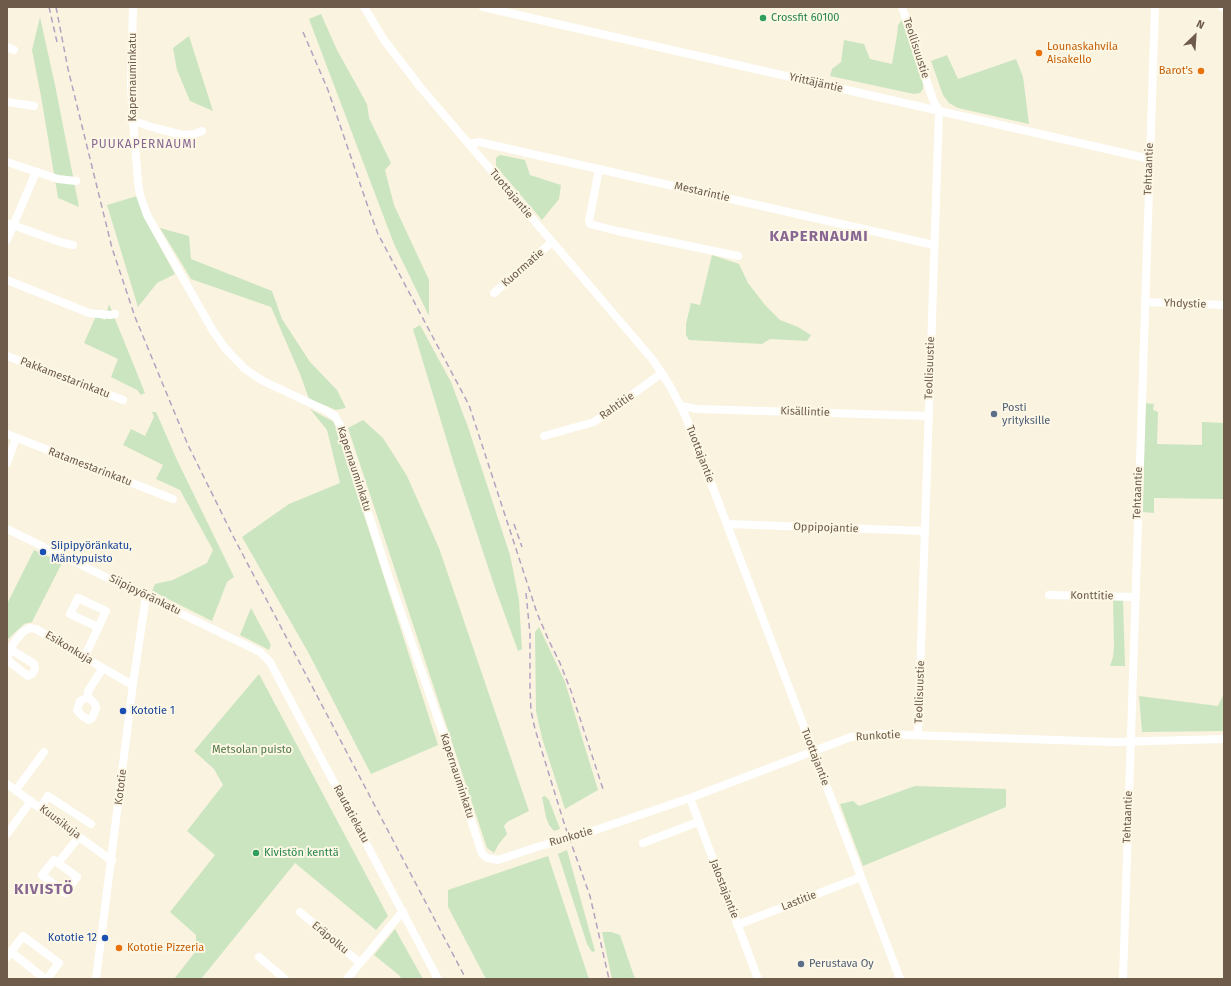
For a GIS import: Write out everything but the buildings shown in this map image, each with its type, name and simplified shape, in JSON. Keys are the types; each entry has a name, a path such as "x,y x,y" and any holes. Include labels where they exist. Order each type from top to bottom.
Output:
{"street":[{"name":"Kapernauminkatu","path":"133,7 131,86 132,121 140,195 147,214 213,331 225,348 252,374 270,385 325,410 335,416 341,427 388,575 449,750 482,854"},
{"name":"Tuottajantie","path":"364,7 384,40 421,88 653,360 681,406 900,979"},
{"name":"Yrittäjäntie","path":"483,7 1150,159"},
{"name":"Teollisuustie","path":"902,7 933,100 939,111 918,735"},
{"name":"Tehtaantie","path":"1123,979 1155,7"},
{"path":"7,102 34,106"},
{"path":"132,121 183,135 194,134 202,131"},
{"name":"Mestarintie","path":"469,144 479,142 934,245"},
{"path":"7,162 58,179 76,181"},
{"path":"600,169 589,221 590,224 738,256"},
{"path":"7,240 10,224 36,172"},
{"path":"10,224 60,242 73,245"},
{"name":"Kuormatie","path":"494,293 552,242"},
{"path":"7,280 89,312 110,315 115,314"},
{"name":"Yhdystie","path":"1145,302 1224,305"},
{"name":"Pakkamestarinkatu","path":"7,356 123,400"},
{"name":"Rahtitie","path":"544,436 594,422 662,373"},
{"name":"Kisällintie","path":"681,406 697,409 929,416"},
{"name":"Ratamestarinkatu","path":"7,434 173,499"},
{"path":"7,463 16,438"},
{"name":"Oppipojantie","path":"727,524 925,531"},
{"name":"Siipipyöränkatu","path":"7,529 260,652"},
{"name":"Konttitie","path":"1049,595 1135,597"},
{"name":"Kototie","path":"96,979 133,684 146,596"},
{"path":"84,658 98,627"},
{"name":"Esikonkuja","path":"10,649 23,632 33,628 60,642 84,658 133,684"},
{"name":"Rautatiekatu","path":"260,652 270,662 438,979"},
{"path":"88,697 88,691 102,668"},
{"name":"Runkotie","path":"482,854 487,858 498,860 581,835 690,798 851,737 867,734 1130,742 1224,739"},
{"path":"16,790 44,752"},
{"name":"Kuusikuja","path":"7,784 112,861"},
{"path":"40,808 48,796 91,824"},
{"name":"Jalostajantie","path":"690,798 758,979"},
{"path":"7,834 10,822 30,801"},
{"path":"643,843 698,822"},
{"path":"58,863 79,836"},
{"name":"Lastitie","path":"737,925 861,877"},
{"path":"347,979 403,911"},
{"name":"Eräpolku","path":"300,912 360,963"},
{"path":"23,936 59,963 46,979 9,955 23,936"},
{"path":"259,957 285,979"}],"green space":[{"path":"321,14 337,50 367,104 369,118 391,163 385,170 394,205 429,280 429,316 394,244 309,19"},
{"path":"40,17 79,207 58,198 32,50"},
{"path":"902,20 923,84 923,89 920,93 914,94 830,76 832,69 841,62 844,40 864,44 870,59 892,64 898,25"},
{"path":"189,36 213,111 190,101 177,70 173,48"},
{"path":"947,55 958,79 1016,59 1023,77 1029,124 958,108 949,103 943,95 931,61"},
{"path":"500,155 525,160 530,175 561,185 559,199 542,220 496,166 496,158"},
{"path":"137,196 147,223 175,274 157,283 138,307 107,205"},
{"path":"160,228 189,236 191,259 272,291 282,319 310,362 337,390 346,408 336,410 309,399 300,374 271,307 191,279"},
{"path":"712,255 739,264 748,283 765,305 780,320 798,327 811,335 807,341 770,339 762,344 689,340 686,335 686,324 691,303 700,305"},
{"path":"109,304 145,393 141,395 137,390 111,377 118,359 84,343 96,316 105,320"},
{"path":"420,325 451,382 468,427 510,555 519,600 522,649 518,651 494,585 454,464 413,329"},
{"path":"1145,403 1154,404 1153,410 1158,412 1157,444 1202,445 1202,422 1224,423 1224,499 1154,498 1154,513 1143,512"},
{"path":"310,409 334,422 438,745 371,774 308,652 242,537 289,504 340,483 327,430"},
{"path":"152,412 156,412 177,460 234,577 227,582 212,621 152,591 155,584 173,580 207,563 213,550 180,490 156,479 163,465 123,445 131,429 145,436 154,417"},
{"path":"363,420 383,438 407,476 439,548 529,811 507,822 504,826 507,834 498,845 494,853 487,848 348,428"},
{"path":"34,550 62,563 32,622 24,624 7,640 7,604"},
{"path":"1113,600 1123,600 1125,666 1110,666 1114,647"},
{"path":"251,608 271,645 269,650 240,635"},
{"path":"539,627 565,682 598,790 565,809 542,738 536,711 535,632"},
{"name":"Metsolan puisto","path":"259,674 388,916 376,930 295,863 201,979 174,979 196,951 196,935 170,912 215,855 187,831 223,785 214,769 194,751"},
{"path":"1224,693 1224,731 1142,732 1139,696 1218,706"},
{"path":"915,786 1006,789 1006,807 863,866 840,804 853,801 859,806"},
{"path":"545,796 549,800 560,829 554,831 549,825 542,797"},
{"path":"567,850 595,951 592,952 587,944 558,854"},
{"path":"548,856 589,979 486,979 448,907 448,890"},
{"path":"395,929 423,979 401,979 400,976 374,955"},
{"path":"602,932 611,932 620,935 635,979 612,979"}],"railway":[{"path":"49,7 57,42"},
{"path":"56,7 68,69 112,248 135,317 188,445 233,536 466,979"},
{"path":"303,32 328,90 378,234 469,405 537,613 571,691 603,789"},
{"path":"514,524 522,547"},
{"path":"526,593 530,634 531,711 535,729 565,826 590,896 609,979"}],"place":[{"name":"Crossfit 60100","path":"763,18"},
{"name":"Lounaskahvila Aisakello","path":"1039,53"},
{"name":"Barot's","path":"1201,71"},
{"name":"Posti yrityksille","path":"994,414"},
{"name":"Siipipyöränkatu, Mäntypuisto","path":"43,552"},
{"name":"Kototie 1","path":"123,711"},
{"name":"Kivistön kenttä","path":"256,853"},
{"name":"Kototie 12","path":"105,938"},
{"name":"Kototie Pizzeria","path":"119,948"},
{"name":"Perustava Oy","path":"801,964"}],"district":[{"name":"PUUKAPERNAUMI","path":"144,145"},
{"name":"KAPERNAUMI","path":"819,237"},
{"name":"KIVISTÖ","path":"44,890"}]}
